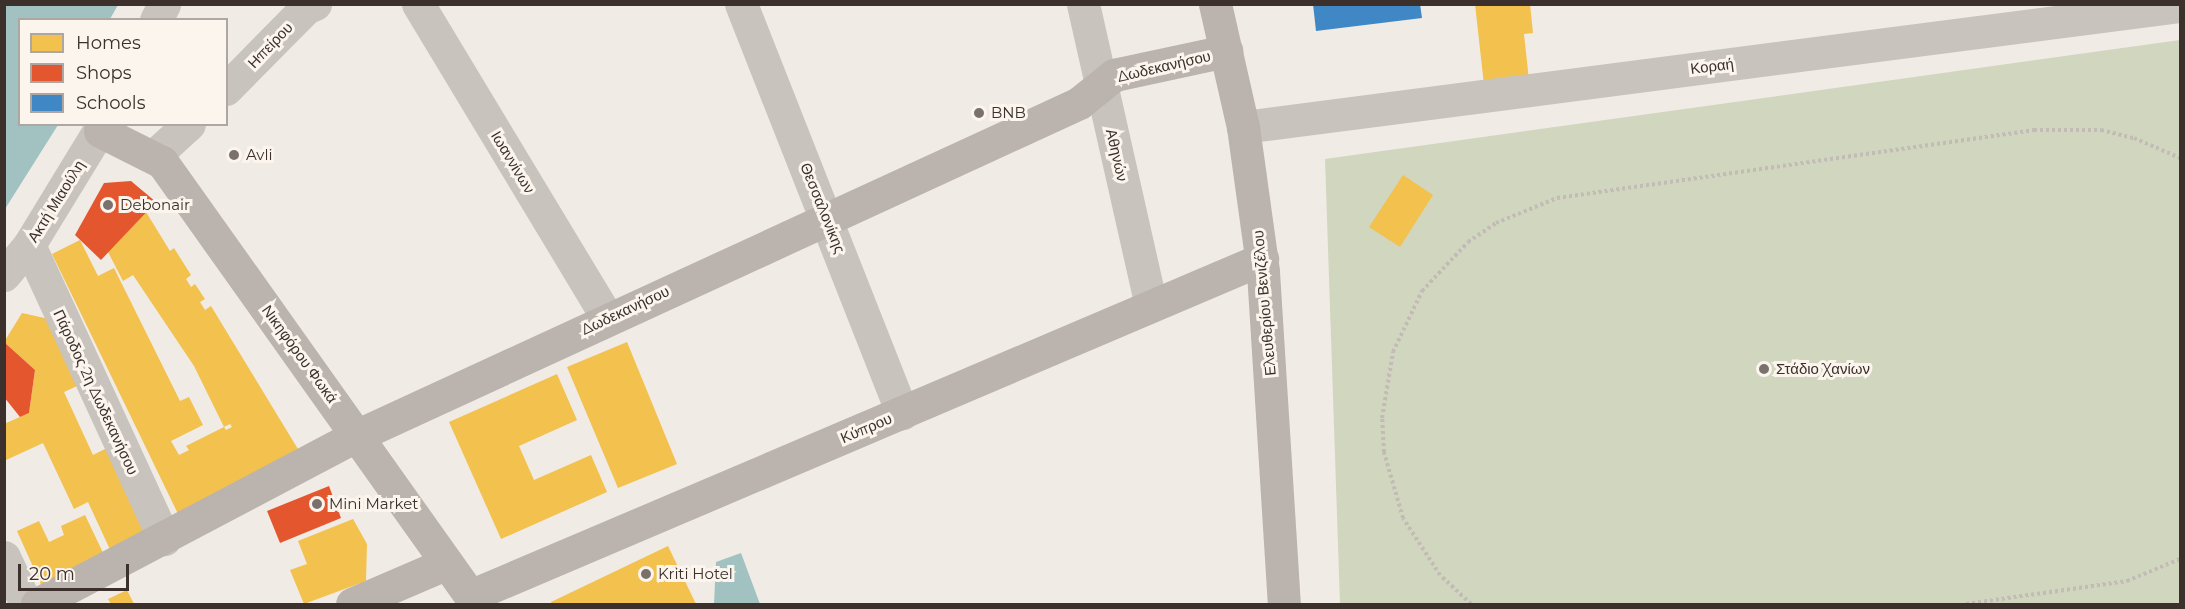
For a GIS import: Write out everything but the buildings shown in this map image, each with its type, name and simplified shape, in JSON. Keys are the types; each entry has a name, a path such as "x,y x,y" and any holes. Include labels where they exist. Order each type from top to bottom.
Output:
{"street":[{"path":"157,18 164,4"},
{"name":"Ηπείρου","path":"228,87 306,8 315,4"},
{"name":"Ιωαννίνων","path":"418,4 608,319"},
{"name":"Θεσσαλονίκης","path":"741,4 827,216 902,413"},
{"name":"Αθηνών","path":"1083,4 1150,305"},
{"name":"Ελευθερίου Βενιζέλου","path":"1215,4 1243,127 1262,259 1284,604"},
{"name":"Κοραή","path":"1243,127 2181,6"},
{"name":"Δωδεκανήσου","path":"37,604 358,435 827,216 1079,103 1114,75 1226,51"},
{"path":"154,155 187,126"},
{"name":"Νικηφόρου Φωκά","path":"101,128 154,155 358,435 473,600"},
{"name":"Ακτή Μιαούλη","path":"4,275 29,245 101,128"},
{"name":"Πάροδος 2η Δωδεκανήσου","path":"29,245 164,539"},
{"name":"Κύπρου","path":"473,600 1150,305 1262,259"},
{"path":"4,557 26,604"},
{"path":"352,604 447,563"}],"path":[{"path":"1471,604 1440,576 1403,518 1384,452 1382,418 1393,352 1405,321 1443,265 1496,223 1557,198 2034,130 2101,130 2134,138 2181,158"},
{"path":"1966,604 2127,581 2181,559"}],"green space":[{"name":"Στάδιο Χανίων","path":"2180,40 2180,604 1340,604 1325,159"}],"water":[{"path":"5,4 118,5 111,18 18,18 18,126 57,126 5,209"},
{"path":"741,553 760,604 714,604 716,562"}],"place":[{"name":"BNB","path":"979,113"},
{"name":"Avli","path":"234,155"},
{"name":"Debonair","path":"108,205"},
{"name":"Στάδιο Χανίων","path":"1764,369"},
{"name":"Mini Market","path":"317,504"},
{"name":"Kriti Hotel","path":"646,574"}]}
